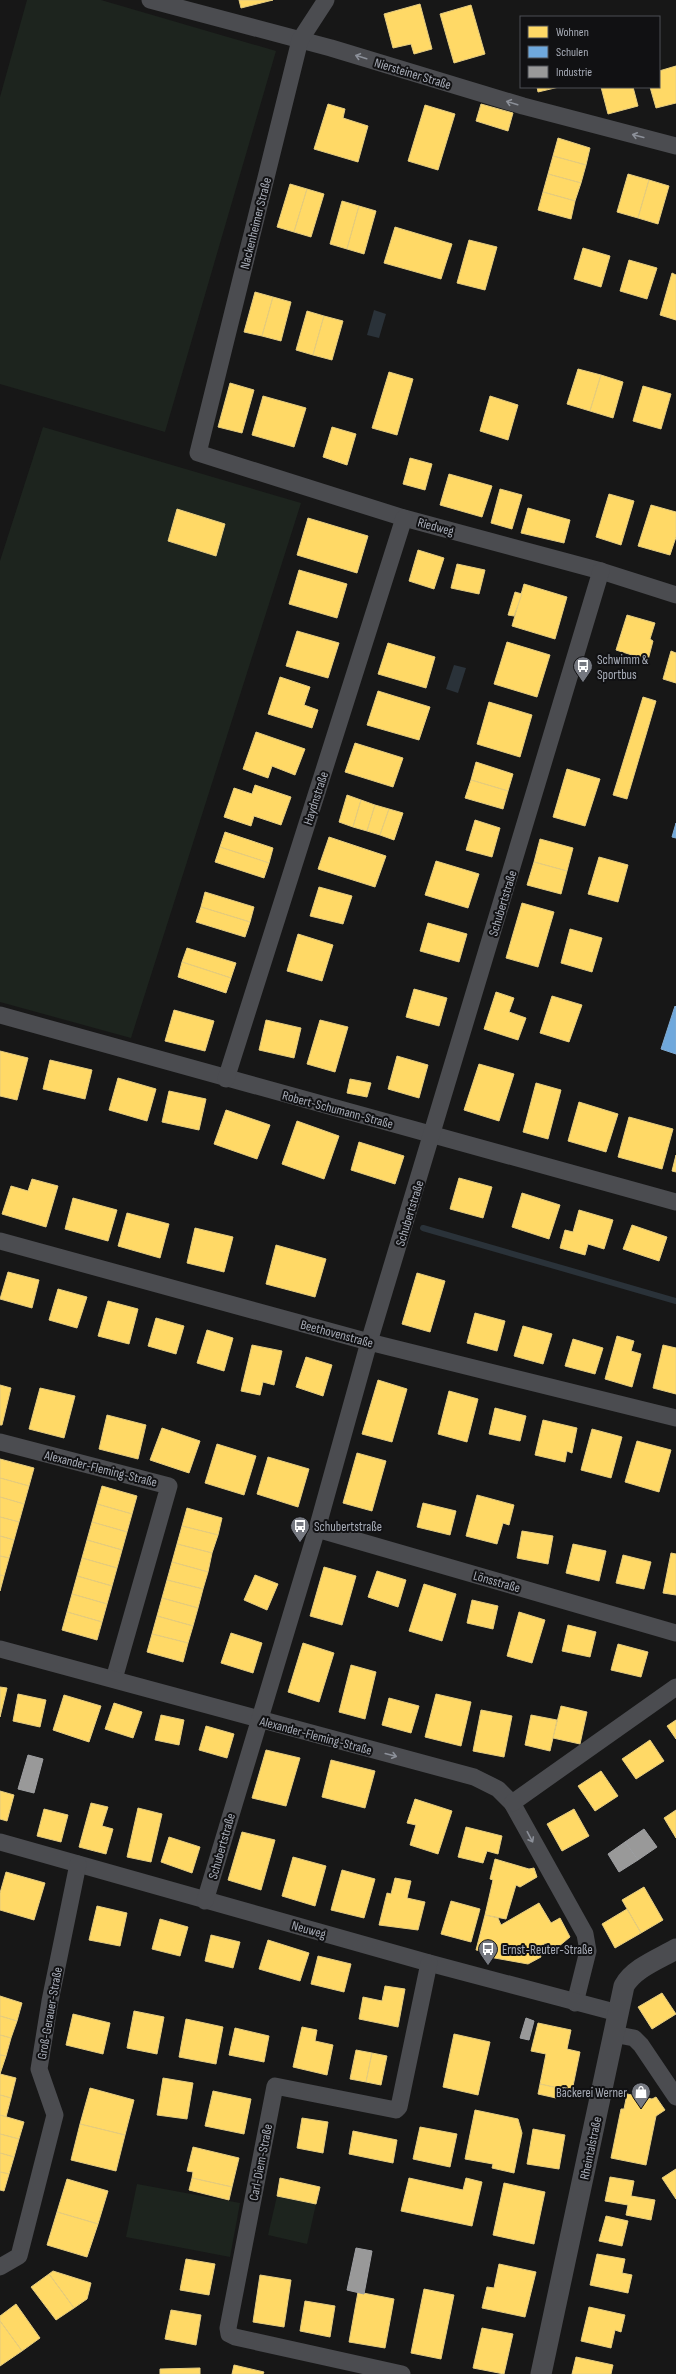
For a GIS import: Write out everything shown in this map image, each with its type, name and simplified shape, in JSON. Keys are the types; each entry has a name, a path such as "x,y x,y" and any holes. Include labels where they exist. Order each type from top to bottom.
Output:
{"street":[{"name":"Niersteiner Straße","path":"150,0 300,40 523,106 676,146"},
{"name":"Nackenheimer Straße","path":"198,453 300,40 326,0"},
{"name":"Riedweg","path":"198,453 404,518 601,572 676,595"},
{"name":"Haydnstraße","path":"226,1079 404,518"},
{"name":"Schubertstraße","path":"205,1901 258,1720 317,1529 370,1342 601,572"},
{"name":"Robert-Schumann-Straße","path":"0,1015 226,1079 676,1202"},
{"name":"Beethovenstraße","path":"0,1241 370,1342 676,1418"},
{"name":"Alexander-Fleming-Straße","path":"0,1442 169,1486 114,1679"},
{"name":"Lönsstraße","path":"317,1529 676,1633"},
{"name":"Alexander-Fleming-Straße","path":"0,1649 474,1778 498,1789 512,1803 585,1934 588,1943 575,2003"},
{"path":"512,1803 676,1687"},
{"name":"Neuweg","path":"0,1842 429,1963 575,2003 618,2013"},
{"name":"Groß-Gerauer-Straße","path":"0,2267 18,2256 55,2115 39,2069 50,2001 78,1864"},
{"name":"Rheintalstraße","path":"541,2374 622,1992 628,1979 676,1949"},
{"name":"Carl-Diem-Straße","path":"402,2374 234,2337 229,2334 228,2328 275,2086 396,2110 399,2107 429,1963"},
{"path":"613,2034 634,2038 641,2045 676,2098"}],"shaded area":[{"path":"27,0 101,0 276,51 165,432 0,384 0,97"},
{"path":"374,310 386,314 379,338 367,335"},
{"path":"43,427 301,503 131,1038 0,1002 0,561"},
{"path":"454,665 466,668 458,693 446,689"},
{"path":"137,2184 240,2203 230,2257 126,2237"},
{"path":"277,2196 316,2204 307,2244 268,2235"}],"building: Wohnen":[{"path":"239,0 273,0 241,8"},
{"path":"420,4 432,49 414,54 411,44 393,48 384,14"},
{"path":"471,5 485,54 454,63 440,14"},
{"path":"676,66 676,103 656,108 650,88 660,88 660,71"},
{"path":"537,88 555,88 538,92"},
{"path":"601,88 633,88 638,106 608,114"},
{"path":"328,104 345,109 343,118 368,126 358,162 314,149"},
{"path":"481,104 513,113 508,131 476,121"},
{"path":"425,105 455,114 438,170 408,161"},
{"path":"558,138 590,148 586,165 553,156"},
{"path":"553,156 586,165 581,183 548,174"},
{"path":"548,174 581,183 575,201 543,192"},
{"path":"628,174 649,180 638,218 617,212"},
{"path":"649,180 669,186 658,224 638,218"},
{"path":"290,184 307,189 294,232 277,227"},
{"path":"307,189 324,194 311,237 294,232"},
{"path":"543,192 575,201 571,219 538,210"},
{"path":"342,201 359,206 347,249 330,244"},
{"path":"359,206 376,211 364,254 347,249"},
{"path":"395,227 452,244 441,279 384,263"},
{"path":"469,240 497,247 485,290 457,283"},
{"path":"583,248 610,256 601,287 574,279"},
{"path":"629,260 657,268 647,299 620,291"},
{"path":"672,273 676,275 676,320 660,315"},
{"path":"255,292 273,297 262,336 244,332"},
{"path":"273,297 291,302 281,341 262,336"},
{"path":"307,311 324,316 313,355 296,350"},
{"path":"324,316 343,321 332,360 313,355"},
{"path":"578,369 601,375 590,411 567,404"},
{"path":"389,372 413,379 397,435 372,428"},
{"path":"601,375 623,382 613,418 590,411"},
{"path":"230,383 254,390 242,433 218,427"},
{"path":"643,386 671,394 661,429 633,421"},
{"path":"263,396 306,408 294,447 252,435"},
{"path":"490,396 518,405 508,440 480,431"},
{"path":"332,427 356,434 347,465 323,457"},
{"path":"410,458 432,464 425,490 403,484"},
{"path":"449,474 492,486 482,517 440,505"},
{"path":"500,489 522,495 512,529 491,523"},
{"path":"609,494 634,501 621,545 596,537"},
{"path":"651,505 676,512 676,537 670,555 638,546"},
{"path":"528,508 570,520 564,543 521,533"},
{"path":"177,509 225,524 216,556 168,541"},
{"path":"308,518 368,536 357,573 297,555"},
{"path":"418,550 444,558 434,589 409,581"},
{"path":"457,564 485,570 479,594 451,588"},
{"path":"299,570 347,584 337,618 289,604"},
{"path":"524,584 567,597 555,639 512,626"},
{"path":"515,592 522,594 514,616 508,615"},
{"path":"627,615 655,623 650,639 653,641 648,660 616,650"},
{"path":"297,631 339,643 328,678 286,666"},
{"path":"507,642 550,655 537,697 494,684"},
{"path":"388,643 435,657 426,688 378,674"},
{"path":"671,651 676,653 676,683 663,679"},
{"path":"280,677 310,687 304,705 318,710 312,728 268,714"},
{"path":"378,691 430,707 419,740 367,725"},
{"path":"643,697 656,701 627,799 613,795"},
{"path":"489,702 532,715 520,757 477,744"},
{"path":"256,732 305,749 295,775 272,766 268,778 243,769"},
{"path":"355,743 403,758 393,787 345,772"},
{"path":"476,762 513,774 508,791 471,780"},
{"path":"567,769 600,779 585,826 553,817"},
{"path":"471,780 508,791 503,809 465,798"},
{"path":"255,785 291,797 281,825 254,816 251,826 224,817 234,788 252,794"},
{"path":"347,795 361,800 353,827 339,822"},
{"path":"361,800 375,805 367,831 353,827"},
{"path":"375,805 389,809 380,835 367,831"},
{"path":"389,809 403,813 394,840 380,835"},
{"path":"475,820 500,828 492,857 466,850"},
{"path":"225,832 273,848 269,863 220,847"},
{"path":"329,837 386,856 375,887 318,869"},
{"path":"540,839 573,848 567,871 534,862"},
{"path":"220,847 269,863 264,878 215,862"},
{"path":"599,857 628,865 618,902 588,894"},
{"path":"436,861 479,874 468,908 425,895"},
{"path":"534,862 567,871 561,894 527,885"},
{"path":"319,887 352,896 343,924 310,916"},
{"path":"205,892 254,907 250,922 201,907"},
{"path":"522,903 554,912 538,967 506,958"},
{"path":"201,907 250,922 245,937 196,922"},
{"path":"428,923 467,934 459,962 420,951"},
{"path":"570,929 602,938 592,972 561,963"},
{"path":"298,934 333,945 322,981 287,971"},
{"path":"187,948 236,963 231,978 182,962"},
{"path":"182,962 231,978 226,993 178,977"},
{"path":"414,989 447,998 439,1026 406,1017"},
{"path":"496,992 514,998 509,1012 526,1018 518,1040 484,1029"},
{"path":"552,996 582,1005 569,1042 540,1033"},
{"path":"174,1010 214,1021 205,1051 165,1041"},
{"path":"266,1020 301,1028 294,1058 259,1050"},
{"path":"320,1020 348,1027 335,1072 307,1064"},
{"path":"0,1051 28,1058 17,1100 0,1096"},
{"path":"397,1056 428,1065 419,1098 388,1089"},
{"path":"50,1060 92,1070 85,1099 43,1089"},
{"path":"479,1064 514,1074 499,1121 464,1110"},
{"path":"118,1078 156,1089 147,1121 109,1110"},
{"path":"350,1079 371,1083 367,1097 347,1093"},
{"path":"536,1083 561,1090 548,1139 523,1132"},
{"path":"169,1091 206,1099 199,1130 162,1122"},
{"path":"579,1102 618,1114 606,1152 568,1141"},
{"path":"226,1110 270,1125 257,1159 214,1144"},
{"path":"629,1117 673,1129 662,1169 618,1157"},
{"path":"297,1121 339,1136 324,1179 282,1164"},
{"path":"359,1142 404,1156 395,1184 351,1170"},
{"path":"676,1155 676,1172 672,1171"},
{"path":"459,1178 492,1187 483,1218 450,1209"},
{"path":"32,1179 58,1186 46,1227 2,1214 11,1186 28,1191"},
{"path":"522,1193 560,1205 549,1239 512,1227"},
{"path":"73,1198 117,1210 108,1241 65,1229"},
{"path":"579,1210 613,1220 604,1249 588,1244 585,1255 560,1248 565,1230 573,1232"},
{"path":"127,1213 169,1224 160,1258 118,1246"},
{"path":"632,1225 667,1237 659,1261 623,1249"},
{"path":"195,1228 233,1237 224,1272 187,1263"},
{"path":"276,1245 326,1259 315,1297 266,1284"},
{"path":"8,1272 39,1280 32,1308 0,1299"},
{"path":"417,1273 445,1281 430,1332 402,1324"},
{"path":"58,1289 87,1297 77,1328 49,1320"},
{"path":"108,1301 138,1309 129,1344 98,1336"},
{"path":"475,1313 505,1321 497,1351 467,1343"},
{"path":"156,1318 184,1326 176,1354 148,1346"},
{"path":"523,1326 552,1334 543,1364 514,1356"},
{"path":"207,1330 233,1338 224,1371 197,1363"},
{"path":"617,1336 634,1341 631,1351 641,1354 632,1387 605,1379"},
{"path":"573,1339 603,1348 595,1374 565,1366"},
{"path":"252,1345 282,1351 274,1385 263,1382 260,1395 241,1391"},
{"path":"663,1345 676,1348 676,1394 653,1388"},
{"path":"306,1357 332,1365 323,1396 296,1387"},
{"path":"378,1380 407,1389 392,1442 362,1434"},
{"path":"0,1385 11,1388 2,1425 0,1425"},
{"path":"40,1388 75,1396 64,1438 29,1429"},
{"path":"449,1391 478,1399 467,1442 438,1434"},
{"path":"495,1408 526,1416 520,1441 489,1434"},
{"path":"107,1415 146,1425 138,1459 99,1449"},
{"path":"543,1420 577,1428 572,1453 567,1451 565,1462 535,1455"},
{"path":"162,1428 200,1441 189,1473 150,1460"},
{"path":"592,1429 622,1437 611,1478 581,1470"},
{"path":"637,1441 671,1450 659,1492 625,1482"},
{"path":"217,1444 256,1456 244,1495 205,1483"},
{"path":"357,1453 386,1461 372,1511 343,1503"},
{"path":"268,1457 309,1469 298,1507 257,1494"},
{"path":"0,1459 34,1468 29,1486 0,1478"},
{"path":"0,1478 29,1486 24,1504 0,1497"},
{"path":"102,1486 137,1496 132,1514 97,1504"},
{"path":"477,1495 514,1505 509,1525 503,1523 497,1544 466,1536"},
{"path":"0,1497 24,1504 19,1522 0,1517"},
{"path":"423,1503 456,1511 450,1535 417,1527"},
{"path":"97,1504 132,1514 127,1532 92,1522"},
{"path":"187,1508 222,1518 218,1535 182,1526"},
{"path":"0,1517 19,1522 14,1540 0,1536"},
{"path":"92,1522 127,1532 122,1550 87,1540"},
{"path":"182,1526 218,1535 212,1553 177,1544"},
{"path":"522,1531 553,1536 548,1564 517,1558"},
{"path":"0,1536 14,1540 9,1558 0,1556"},
{"path":"87,1540 122,1550 117,1568 82,1558"},
{"path":"177,1544 212,1553 208,1572 172,1562"},
{"path":"573,1544 606,1551 599,1581 566,1573"},
{"path":"671,1553 676,1554 676,1595 663,1593"},
{"path":"623,1555 651,1562 644,1589 616,1583"},
{"path":"0,1556 9,1558 4,1576 0,1575"},
{"path":"82,1558 117,1568 112,1586 77,1576"},
{"path":"172,1562 208,1572 203,1589 167,1580"},
{"path":"324,1567 356,1576 342,1625 310,1616"},
{"path":"377,1571 406,1580 398,1607 368,1597"},
{"path":"0,1575 4,1576 0,1591"},
{"path":"255,1575 278,1584 267,1610 244,1600"},
{"path":"77,1576 112,1586 107,1604 72,1594"},
{"path":"167,1580 203,1589 198,1608 162,1598"},
{"path":"424,1584 456,1594 442,1641 409,1631"},
{"path":"72,1594 107,1604 102,1622 67,1612"},
{"path":"162,1598 198,1608 193,1626 157,1616"},
{"path":"472,1600 498,1606 493,1629 467,1623"},
{"path":"67,1612 102,1622 97,1640 62,1630"},
{"path":"519,1612 545,1620 532,1663 507,1656"},
{"path":"157,1616 193,1626 188,1643 152,1634"},
{"path":"568,1625 596,1632 590,1657 562,1651"},
{"path":"231,1633 262,1643 253,1673 221,1663"},
{"path":"152,1634 188,1643 183,1662 147,1652"},
{"path":"303,1643 334,1653 319,1702 288,1692"},
{"path":"618,1644 648,1652 641,1677 611,1670"},
{"path":"351,1665 376,1672 365,1719 339,1712"},
{"path":"0,1687 7,1688 0,1717"},
{"path":"18,1694 46,1700 40,1727 13,1721"},
{"path":"436,1694 471,1702 461,1746 425,1737"},
{"path":"64,1695 101,1706 89,1742 53,1730"},
{"path":"389,1698 419,1706 411,1733 382,1725"},
{"path":"114,1703 142,1712 133,1738 105,1729"},
{"path":"561,1706 587,1712 580,1744 553,1738"},
{"path":"481,1710 512,1716 504,1757 473,1751"},
{"path":"161,1715 184,1720 179,1745 155,1740"},
{"path":"531,1715 557,1720 550,1751 525,1745"},
{"path":"676,1720 676,1739 667,1726"},
{"path":"206,1726 234,1734 227,1758 199,1750"},
{"path":"650,1740 664,1761 636,1779 622,1759"},
{"path":"266,1750 300,1758 286,1806 252,1798"},
{"path":"331,1760 375,1771 365,1808 322,1797"},
{"path":"601,1771 618,1796 595,1811 578,1786"},
{"path":"0,1791 14,1795 7,1821 0,1819"},
{"path":"415,1799 452,1811 438,1854 410,1845 416,1825 407,1823"},
{"path":"91,1803 108,1807 102,1826 113,1829 106,1854 79,1847"},
{"path":"138,1808 162,1814 151,1862 127,1857"},
{"path":"44,1809 68,1815 61,1842 37,1836"},
{"path":"574,1809 589,1836 562,1851 547,1824"},
{"path":"676,1810 676,1838 664,1818"},
{"path":"466,1827 502,1836 498,1854 487,1851 483,1863 458,1857"},
{"path":"242,1832 275,1840 261,1890 228,1880"},
{"path":"169,1837 200,1847 192,1873 161,1862"},
{"path":"293,1857 326,1866 315,1906 282,1896"},
{"path":"495,1859 529,1869 534,1868 537,1877 520,1887 516,1885 506,1919 485,1915 493,1880 490,1879"},
{"path":"342,1870 375,1879 364,1918 331,1910"},
{"path":"6,1872 45,1883 34,1920 0,1910 0,1893"},
{"path":"395,1878 411,1881 407,1898 425,1902 418,1930 379,1925 387,1893 391,1894"},
{"path":"644,1887 663,1920 641,1933 622,1900"},
{"path":"451,1901 480,1909 471,1942 441,1934"},
{"path":"539,1903 551,1923 560,1918 570,1937 552,1952 546,1943 537,1948 541,1957 528,1964 489,1957 489,1952 476,1950 485,1915 498,1918 501,1925"},
{"path":"97,1906 127,1913 120,1946 89,1940"},
{"path":"627,1909 641,1933 615,1948 602,1924"},
{"path":"160,1919 188,1927 180,1956 152,1949"},
{"path":"211,1935 240,1942 233,1968 205,1961"},
{"path":"268,1940 309,1953 300,1981 259,1969"},
{"path":"318,1956 351,1964 344,1992 311,1984"},
{"path":"385,1986 405,1989 398,2027 359,2019 363,1997 382,2001"},
{"path":"662,1993 676,2014 652,2029 638,2007"},
{"path":"0,1996 22,2003 17,2021 0,2016"},
{"path":"134,2011 164,2017 157,2054 127,2048"},
{"path":"73,2014 110,2023 103,2054 66,2045"},
{"path":"0,2016 17,2021 11,2038 0,2035"},
{"path":"186,2019 223,2027 216,2064 179,2057"},
{"path":"538,2023 571,2030 567,2049 580,2052 572,2091 540,2084 546,2054 531,2051"},
{"path":"302,2027 317,2030 315,2041 333,2045 327,2075 293,2067"},
{"path":"235,2028 269,2036 264,2062 229,2055"},
{"path":"454,2034 490,2042 478,2095 443,2087"},
{"path":"0,2035 11,2038 6,2056 0,2055"},
{"path":"356,2050 372,2053 366,2082 350,2079"},
{"path":"372,2053 387,2056 381,2085 366,2082"},
{"path":"0,2055 6,2056 0,2074"},
{"path":"0,2074 16,2078 11,2098 0,2095"},
{"path":"163,2078 193,2083 187,2119 157,2115"},
{"path":"540,2084 558,2088 556,2098 538,2094"},
{"path":"90,2088 134,2100 125,2135 80,2124"},
{"path":"213,2091 251,2099 244,2134 205,2126"},
{"path":"627,2094 652,2099 656,2097 665,2110 656,2116 646,2165 611,2158 621,2109 624,2109"},
{"path":"0,2095 11,2098 6,2117 0,2115"},
{"path":"475,2110 518,2119 522,2133 514,2173 492,2168 493,2164 465,2159"},
{"path":"0,2115 24,2122 19,2139 0,2134"},
{"path":"302,2118 328,2122 323,2153 297,2148"},
{"path":"80,2124 125,2135 116,2171 71,2160"},
{"path":"420,2127 457,2134 450,2167 413,2159"},
{"path":"533,2129 565,2135 559,2169 527,2164"},
{"path":"353,2131 397,2140 393,2163 349,2154"},
{"path":"0,2134 19,2139 14,2157 0,2153"},
{"path":"193,2147 239,2158 232,2187 192,2178 193,2172 187,2171"},
{"path":"0,2153 14,2157 9,2174 0,2172"},
{"path":"676,2169 676,2199 662,2178"},
{"path":"0,2172 9,2174 4,2191 0,2190"},
{"path":"610,2177 634,2181 631,2196 655,2200 651,2220 626,2215 628,2205 605,2201"},
{"path":"192,2178 232,2187 229,2200 189,2190"},
{"path":"280,2178 320,2187 316,2204 277,2196"},
{"path":"409,2178 463,2190 466,2178 482,2182 472,2226 401,2211"},
{"path":"67,2179 108,2191 98,2224 57,2212"},
{"path":"504,2183 545,2192 534,2244 493,2235"},
{"path":"57,2212 98,2224 87,2257 47,2245"},
{"path":"606,2216 628,2221 622,2246 599,2241"},
{"path":"597,2254 625,2259 622,2273 632,2275 628,2293 590,2285"},
{"path":"186,2259 215,2264 209,2295 180,2290"},
{"path":"499,2264 536,2272 525,2317 482,2308 487,2287 494,2288"},
{"path":"53,2271 91,2283 87,2299 74,2308 49,2274"},
{"path":"49,2274 74,2308 56,2320 31,2287"},
{"path":"260,2275 291,2280 284,2327 253,2322"},
{"path":"424,2289 454,2295 441,2359 411,2353"},
{"path":"358,2292 394,2299 385,2348 349,2342"},
{"path":"305,2301 335,2306 330,2337 300,2331"},
{"path":"16,2304 40,2338 22,2351 0,2321 0,2316"},
{"path":"589,2307 625,2315 621,2332 615,2330 611,2348 581,2341"},
{"path":"171,2310 201,2315 196,2345 165,2339"},
{"path":"0,2321 22,2351 0,2366"},
{"path":"482,2328 513,2334 504,2374 473,2368"},
{"path":"576,2357 613,2365 611,2374 572,2374"},
{"path":"234,2365 264,2372 263,2374 232,2374"},
{"path":"200,2368 200,2374 160,2374 160,2369"}],"building: Schulen":[{"path":"676,823 676,838 672,837"},
{"path":"675,1006 676,1007 676,1054 661,1049"}],"building: Industrie":[{"path":"28,1755 43,1759 34,1793 18,1789"},
{"path":"644,1829 657,1847 638,1860 625,1842"},
{"path":"625,1842 638,1860 619,1872 608,1854"},
{"path":"526,2018 534,2021 529,2040 520,2038"},
{"path":"356,2248 372,2251 364,2294 347,2290"}],"waterway":[{"path":"423,1228 676,1301"}],"place":[{"name":"Schwimm & Sportbus","path":"583,683"},
{"name":"Schubertstraße","path":"300,1543"},
{"name":"Ernst-Reuter-Straße","path":"488,1966"},
{"name":"Bäckerei Werner","path":"641,2109"}]}
